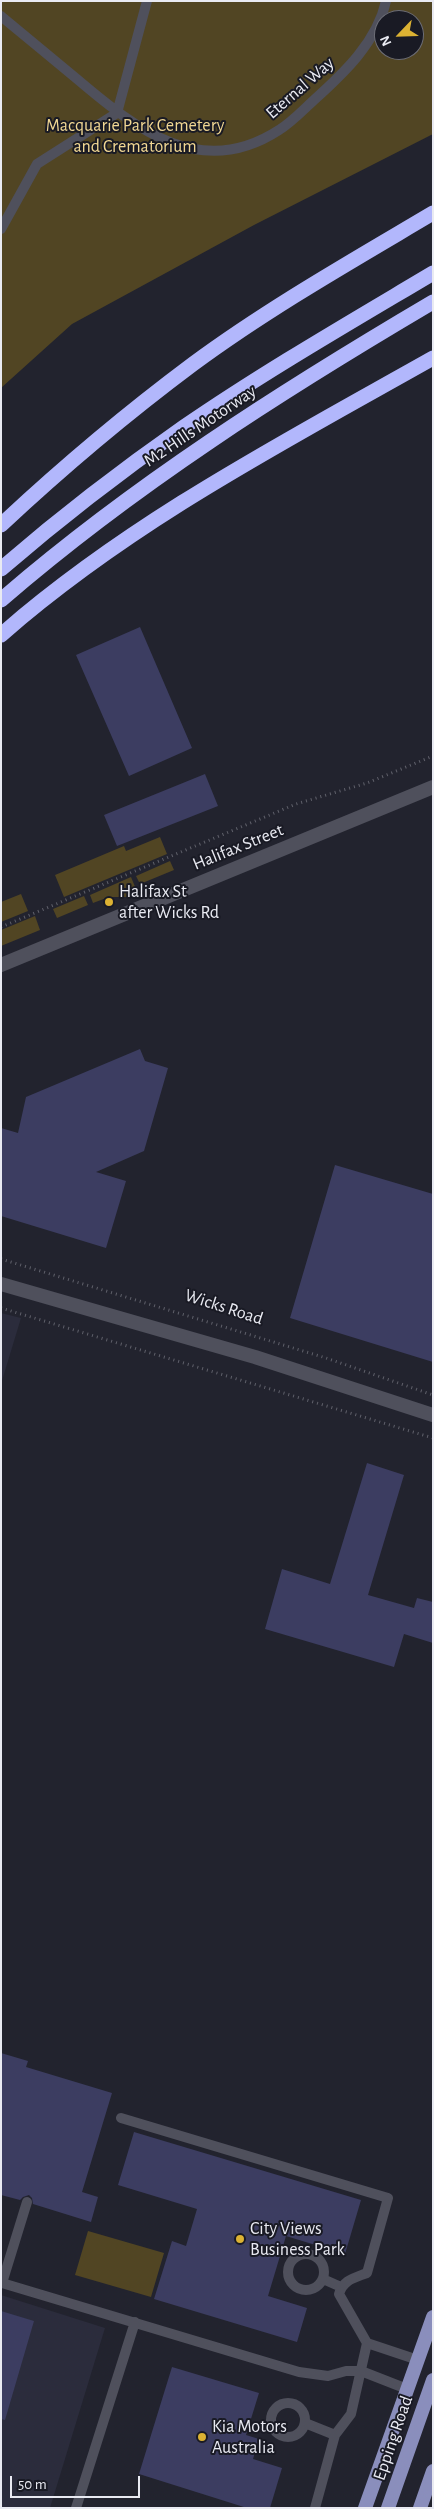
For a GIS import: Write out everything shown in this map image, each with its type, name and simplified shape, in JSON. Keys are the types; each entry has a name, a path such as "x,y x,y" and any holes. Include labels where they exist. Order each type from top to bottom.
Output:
{"highway":[{"path":"1,525 100,437 194,364 325,277 433,213"},
{"name":"M2 Hills Motorway","path":"1,568 116,476 186,426 259,378 433,273"},
{"name":"M2 Hills Motorway","path":"1,600 119,504 240,420 433,302"},
{"path":"1,635 31,609 132,534 222,477 433,358"}],"main road":[{"path":"365,2508 433,2317"},
{"name":"Epping Road","path":"388,2508 433,2380"},
{"path":"420,2508 433,2471"}],"street":[{"name":"Halifax Street","path":"1,965 433,787"},
{"path":"1,1284 255,1357 433,1415"}],"lane":[{"path":"1,230 37,164 118,113 146,1"},
{"name":"Eternal Way","path":"1,16 118,113 139,128 184,148 225,149 261,139 279,130 296,116 351,64 378,27 386,1"},
{"path":"121,2118 388,2198 367,2273 347,2281 341,2286 339,2294 341,2302 367,2343 418,2360"},
{"path":"27,2202 2,2283 315,2376 361,2371 407,2389"},
{"path":"323,2279 341,2286"},
{"path":"76,2508 134,2322"},
{"path":"315,2508 335,2436 351,2414 367,2343"},
{"path":"305,2423 335,2436"}],"path":[{"path":"1,927 296,804 367,782 433,756"},
{"name":"Wicks Road","path":"1,1259 326,1358 433,1395"},
{"path":"1,1308 433,1438"}],"shaded area":[{"path":"1,1313 21,1318 1,1384"},
{"path":"1,2295 105,2328 50,2508 1,2508"}],"green space":[{"name":"Macquarie Park Cemetery and Crematorium","path":"1,1 433,1 433,134 254,225 72,324 1,388"},
{"path":"160,837 167,854 64,897 55,875 124,846 126,851"},
{"path":"170,861 174,870 140,884 136,876"},
{"path":"131,877 138,894 130,897 109,897 93,903 90,895"},
{"path":"21,894 28,911 1,922 1,902"},
{"path":"84,896 88,905 57,918 53,909"},
{"path":"35,916 40,930 1,946 1,930"},
{"path":"88,2231 164,2253 151,2297 75,2275"}],"building":[{"path":"140,627 192,748 129,776 76,655"},
{"path":"205,774 218,806 117,846 104,815"},
{"path":"140,1049 145,1061 168,1068 144,1151 96,1172 126,1181 106,1248 1,1216 1,1128 18,1133 26,1097"},
{"path":"335,1165 433,1194 433,1362 290,1318"},
{"path":"367,1463 404,1475 368,1595 414,1608 417,1598 433,1602 433,1643 404,1634 394,1667 265,1629 282,1569 330,1584"},
{"path":"1,2053 28,2061 26,2067 112,2093 82,2192 98,2197 91,2222 33,2204 32,2198 29,2195 20,2200 1,2195"},
{"name":"City Views Business Park","path":"134,2132 361,2200 345,2254 286,2236 268,2296 307,2308 297,2342 154,2299 172,2241 186,2246 197,2209 118,2185"},
{"path":"1,2311 34,2321 5,2420 1,2419"},
{"name":"Kia Motors Australia","path":"172,2367 259,2393 246,2435 259,2439 253,2459 282,2468 270,2508 247,2508 139,2474"}],"place":[{"name":"Halifax St after Wicks Rd","path":"109,902"},
{"name":"City Views Business Park","path":"240,2239"},
{"name":"Kia Motors Australia","path":"202,2437"}]}
